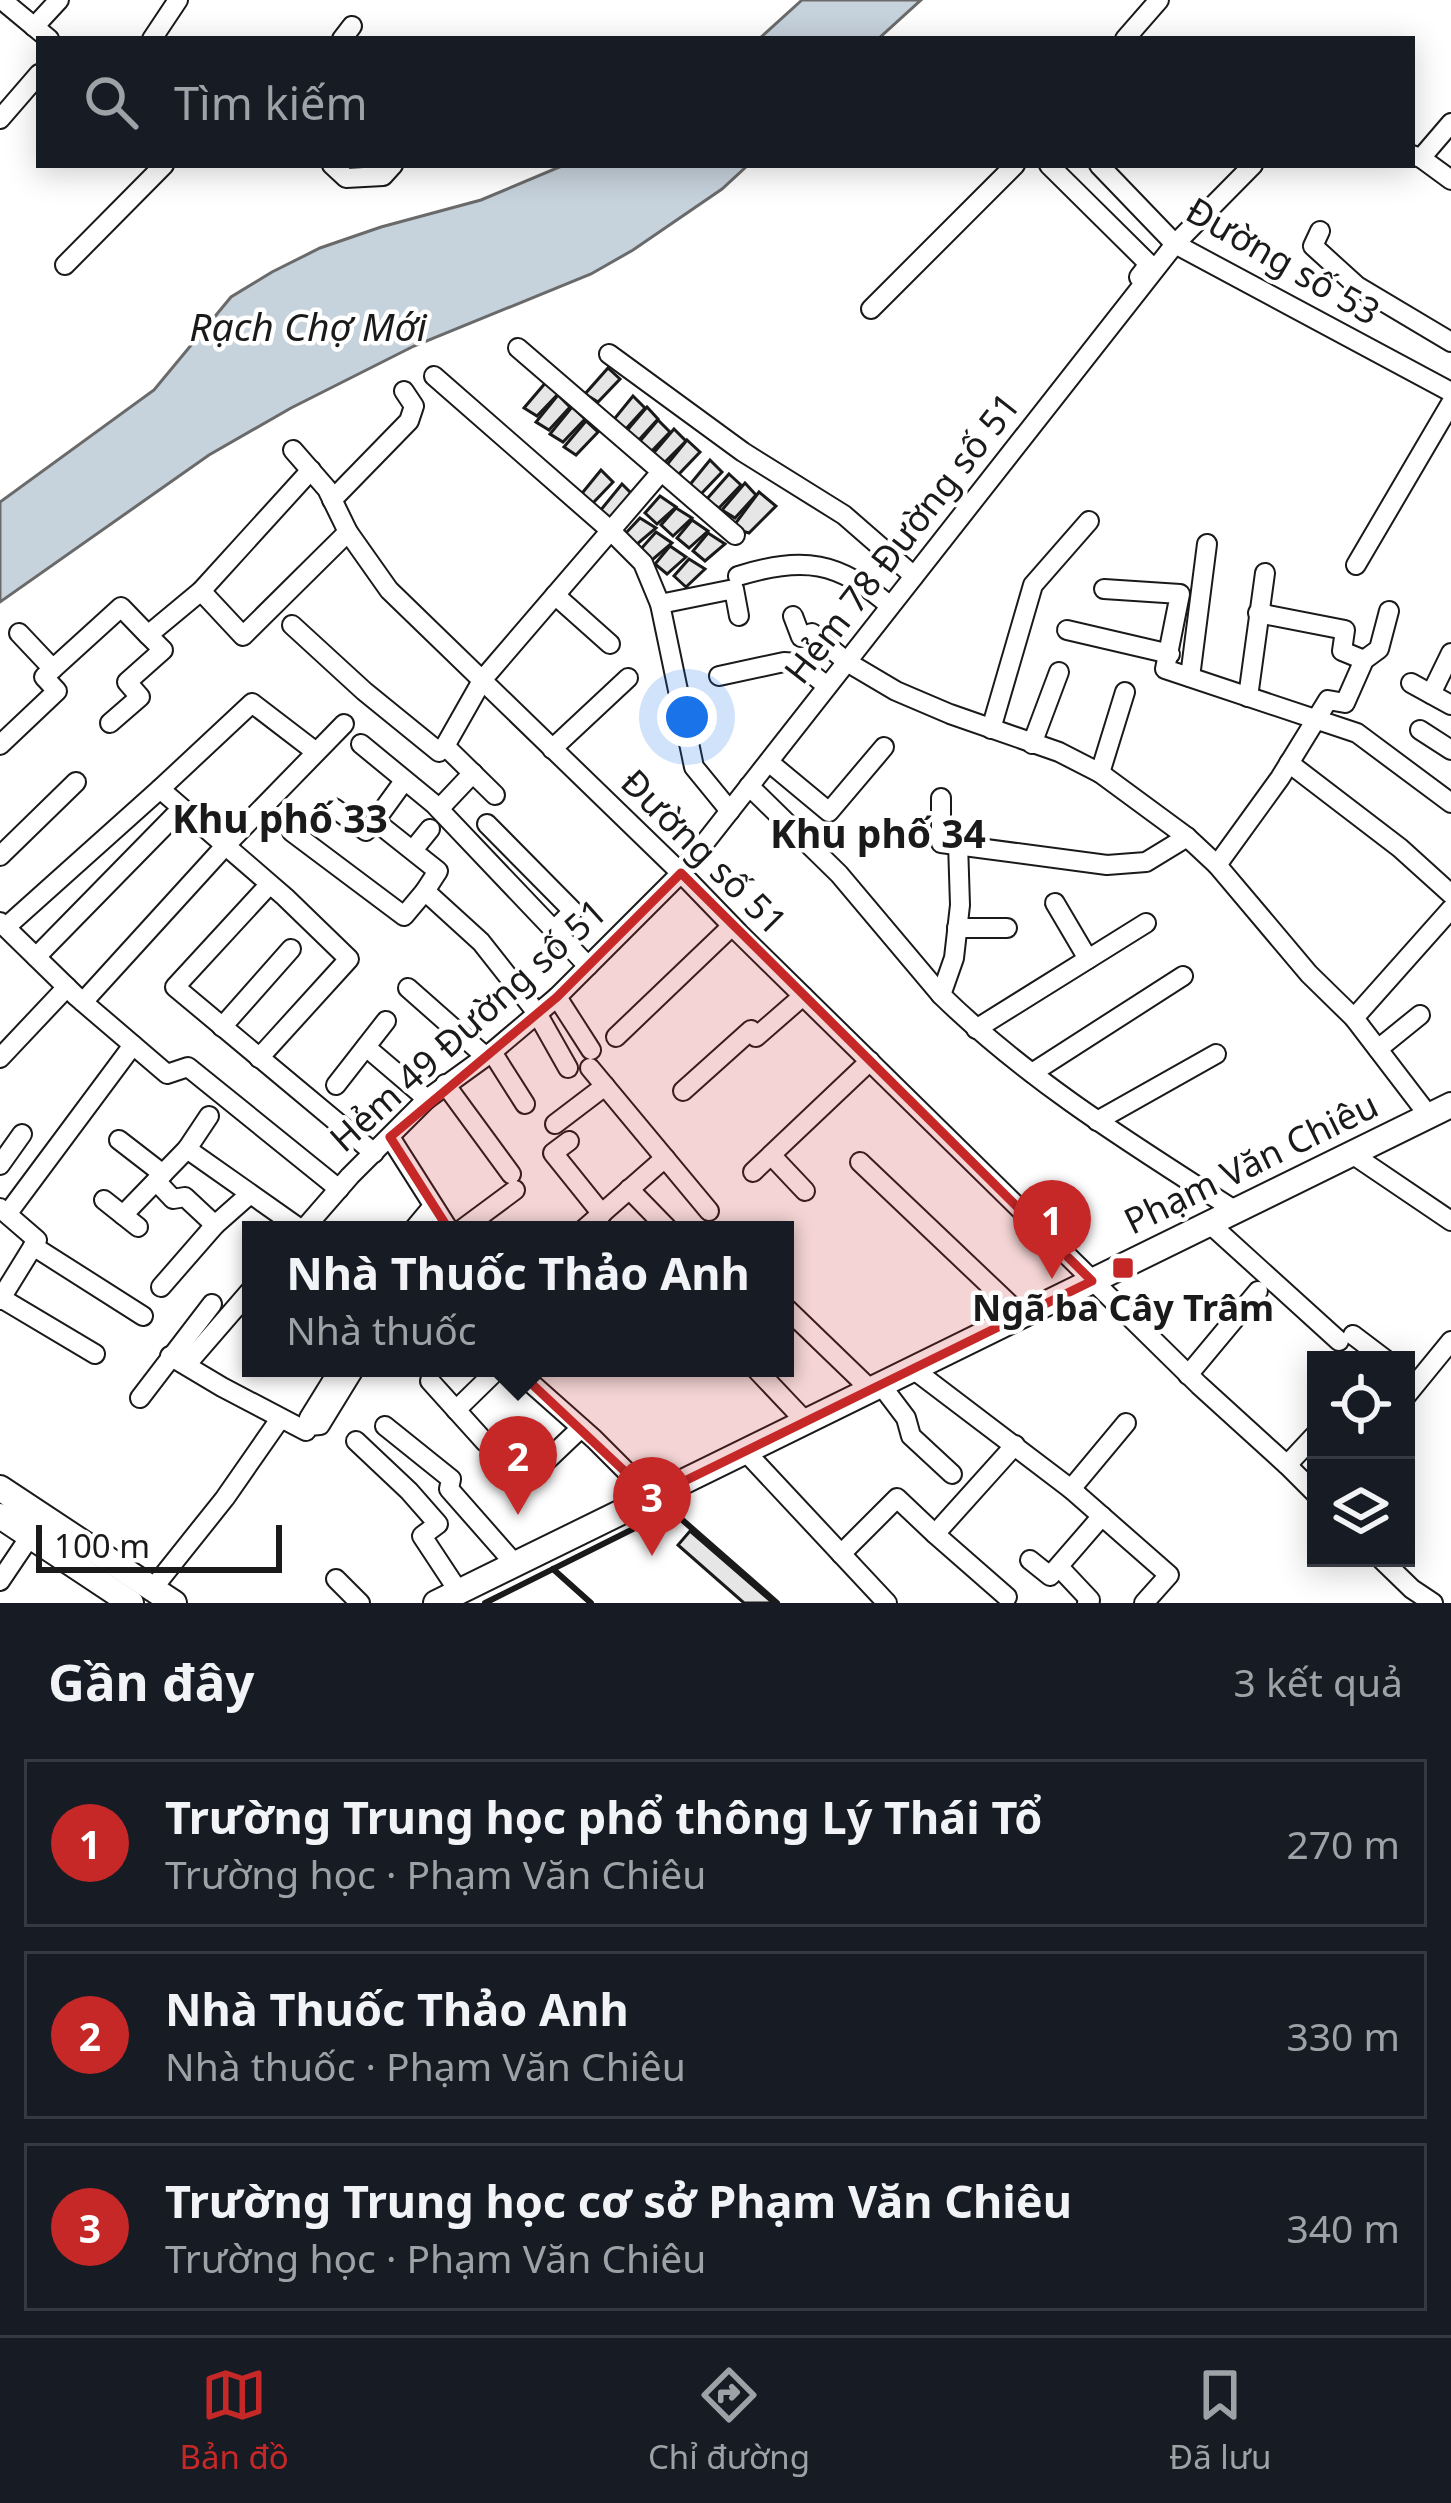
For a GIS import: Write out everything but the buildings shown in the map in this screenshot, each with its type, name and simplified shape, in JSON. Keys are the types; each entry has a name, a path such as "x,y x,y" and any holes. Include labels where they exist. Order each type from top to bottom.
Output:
{"main road":[{"name":"Phạm Văn Chiêu","path":"448,1597 1440,1111"},
{"path":"0,1488 123,1601"},
{"path":"0,1516 38,1526 164,1595"}],"street":[{"path":"2,0 41,33 59,0"},
{"path":"154,36 178,0"},
{"path":"1128,36 1159,0"},
{"path":"0,119 36,77"},
{"path":"1451,123 1416,157 1451,180"},
{"path":"65,265 161,168"},
{"path":"335,168 346,178 382,176 390,168"},
{"path":"871,309 1008,168"},
{"path":"1052,168 1149,264 1052,382"},
{"name":"Đường số 53","path":"1103,168 1175,244 1451,392"},
{"name":"Hẻm 78 Đường số 51","path":"681,872 1175,244 1250,168"},
{"path":"1320,231 1313,246 1357,286 1451,342"},
{"path":"518,348 735,535"},
{"path":"609,354 743,452 844,515 914,576"},
{"path":"434,376 643,563 660,604 694,767 730,811"},
{"path":"332,500 409,421 414,406 404,391"},
{"path":"1356,565 1451,403"},
{"name":"Đường số 51","path":"293,450 327,489 348,532 389,590 1188,1375 1307,1485"},
{"path":"148,635 201,591 310,470"},
{"path":"292,625 439,752 483,679 661,472"},
{"path":"991,729 1034,585 1090,521"},
{"path":"201,591 243,636 348,532"},
{"path":"1190,677 1207,544"},
{"path":"738,576 809,564 845,573 890,606"},
{"path":"1248,697 1264,573"},
{"path":"660,604 734,589 740,616"},
{"path":"1104,589 1180,594 1165,669 1357,733 1451,802"},
{"path":"555,595 610,644"},
{"path":"0,745 57,691 44,677 122,607 163,650 128,682 140,697 110,723"},
{"path":"1217,866 1328,700 1345,703 1364,660 1379,649 1389,611"},
{"path":"1258,613 1345,630 1342,651 1364,660"},
{"path":"794,616 801,638 812,633 847,662 896,691 1059,752 1100,773 1187,837 1440,1111"},
{"path":"1067,630 1170,654"},
{"path":"19,633 53,669"},
{"path":"1431,694 1451,653"},
{"path":"719,676 798,663 827,686"},
{"path":"1032,744 1059,672"},
{"path":"552,748 628,678"},
{"path":"1411,682 1451,705"},
{"path":"1100,773 1125,692"},
{"path":"316,752 252,703 3,924 67,988 167,1074 188,1067 339,1189"},
{"path":"83,1002 344,724"},
{"path":"1420,730 1451,750"},
{"path":"361,744 439,809 588,966"},
{"path":"445,746 494,795"},
{"path":"770,763 829,812 884,747"},
{"path":"1289,763 1400,848 1451,894"},
{"path":"439,809 472,773"},
{"path":"0,856 76,782"},
{"path":"334,808 366,832 404,782"},
{"path":"749,786 839,874 976,1028 1096,1121 1236,1211"},
{"path":"160,789 349,959 259,1058"},
{"path":"941,797 941,843 1107,865 1146,862 1187,837"},
{"path":"37,957 181,809"},
{"path":"292,832 404,916 438,871 376,820"},
{"path":"487,824 573,911 554,930"},
{"path":"412,850 430,829"},
{"path":"941,994 954,958 960,904 958,843"},
{"name":"Hẻm 49 Đường số 51","path":"311,1221 428,1099 557,997 681,872"},
{"path":"269,885 175,987 374,1153"},
{"path":"425,891 481,942 537,1013 568,1068"},
{"path":"1055,903 1088,959"},
{"path":"1354,1018 1451,909"},
{"path":"976,1028 1146,923"},
{"path":"616,1037 732,926"},
{"path":"957,928 1007,928"},
{"path":"222,1027 291,949"},
{"path":"1032,1073 1183,976"},
{"path":"0,1058 67,988"},
{"path":"408,988 489,1054 525,1104"},
{"path":"683,1091 751,1030 756,1037 803,996"},
{"path":"557,997 604,1086 709,1211"},
{"path":"1378,1049 1420,1015"},
{"path":"336,1085 386,1021"},
{"path":"94,1354 0,1299 37,1240 4,1211 133,1045"},
{"path":"366,1047 428,1099"},
{"path":"1096,1121 1216,1054"},
{"path":"753,1172 869,1061"},
{"path":"445,1084 513,1182 471,1221"},
{"path":"555,1124 604,1086"},
{"path":"104,1200 131,1221 209,1116"},
{"path":"0,1165 22,1134"},
{"path":"389,1137 443,1221"},
{"path":"119,1140 160,1178 173,1198 185,1197 215,1225"},
{"path":"569,1141 553,1153 602,1214"},
{"path":"187,1149 290,1221"},
{"path":"1352,1154 1451,1221"},
{"path":"771,1155 806,1191"},
{"path":"594,1221 665,1158"},
{"path":"860,1162 1022,1316"},
{"path":"629,1189 660,1221"},
{"path":"161,1287 215,1225 250,1194"},
{"path":"421,1221 434,1206"},
{"path":"1210,1224 1346,1338 1370,1351"},
{"path":"33,1246 142,1316"},
{"path":"1188,1375 1258,1291"},
{"path":"140,1398 242,1299"},
{"path":"178,1361 212,1304"},
{"path":"794,1315 876,1387 906,1418 910,1436 952,1474"},
{"path":"1415,1379 1451,1341"},
{"path":"178,1361 306,1431 309,1418 339,1378"},
{"path":"913,1369 1015,1445 1169,1575 1144,1603"},
{"path":"456,1409 490,1377"},
{"path":"524,1377 652,1497"},
{"path":"763,1377 806,1422"},
{"path":"430,1381 485,1442"},
{"path":"164,1595 280,1419"},
{"path":"1070,1490 1126,1424"},
{"path":"385,1426 451,1478 448,1489 515,1564"},
{"path":"513,1441 540,1467 581,1428"},
{"path":"356,1441 438,1524 422,1536 448,1597"},
{"path":"1287,1465 1307,1444"},
{"path":"935,1534 1015,1445"},
{"path":"745,1451 887,1603"},
{"path":"842,1554 897,1498 1007,1597"},
{"path":"1030,1560 1050,1576 1102,1516"},
{"path":"0,1581 38,1526"},
{"path":"1059,1567 1090,1600 1087,1603"},
{"path":"1386,1567 1406,1596 1433,1603"},
{"path":"336,1579 360,1603"}],"highlighted area":[{"path":"681,873 1092,1281 652,1497 499,1353 458,1244 390,1137 557,997"}],"water":[{"path":"802,0 921,0 881,36 762,36"},
{"name":"Rạch Chợ Mới","path":"557,168 745,168 722,189 591,274 414,346 209,455 0,602 0,502 154,390 231,297 320,248 481,200"}],"wall":[{"path":"485,1603 671,1510 777,1603"},
{"path":"553,1569 591,1603"}],"place":[{"name":"Ngã ba Cây Trâm","path":"1123,1268"},
{"name":"Trường Trung học phổ thông Lý Thái Tổ","path":"1052,1279"},
{"name":"Nhà Thuốc Thảo Anh","path":"518,1515"},
{"name":"Trường Trung học cơ sở Phạm Văn Chiêu","path":"652,1556"}],"district":[{"name":"Khu phố 33","path":"280,819"},
{"name":"Khu phố 34","path":"878,834"}]}
